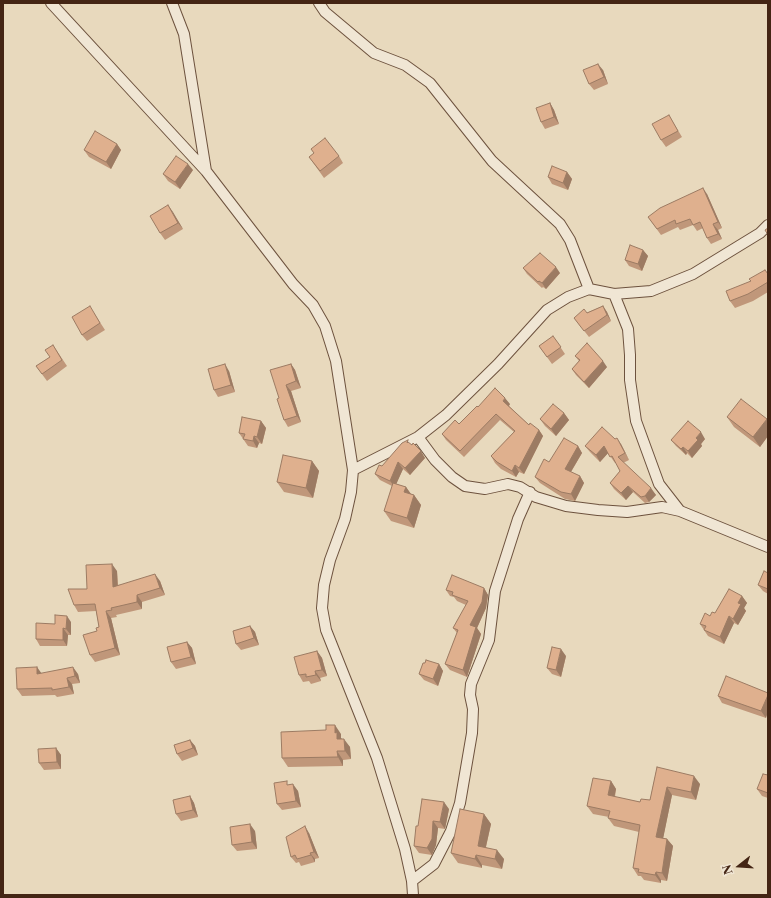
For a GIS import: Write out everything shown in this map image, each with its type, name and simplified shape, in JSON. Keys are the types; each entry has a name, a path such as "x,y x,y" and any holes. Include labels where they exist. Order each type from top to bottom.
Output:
{"street":[{"path":"51,3 206,171 293,284 313,305 325,326 336,361 353,470 351,492 345,519 330,560 324,586 322,608 326,630 377,758 405,849 412,881 413,895"},
{"path":"172,3 184,34 206,171"},
{"path":"319,3 325,12 374,53 405,65 430,83 492,161 560,224 570,240 589,289"},
{"path":"353,470 418,437 446,415 492,369 547,310 568,297 589,289 614,294 651,291 693,274 760,233 768,224"},
{"path":"614,294 628,329 630,380 636,421 659,484 680,511"},
{"path":"418,437 435,460 452,477 465,486 484,489 508,484 520,486 536,496 566,506 598,510 627,512 662,507 680,511 768,547"},
{"path":"412,881 434,864 451,831 460,803 472,733 473,709 470,695 471,684 489,640 495,591 518,519 530,492"}],"building":[{"path":"598,64 604,77 589,84 583,70"},
{"path":"550,103 554,117 541,122 536,108"},
{"path":"669,115 678,131 661,140 652,124"},
{"path":"95,131 117,144 106,162 84,150"},
{"path":"325,138 339,156 320,171 309,157 314,153 311,149"},
{"path":"176,156 188,164 175,182 163,174"},
{"path":"552,166 567,172 563,183 548,177"},
{"path":"703,188 718,222 713,224 718,234 707,238 700,222 693,225 690,219 676,224 675,220 657,229 648,217 660,208"},
{"path":"168,205 178,223 160,233 150,216"},
{"path":"768,228 768,235 765,230"},
{"path":"630,245 643,250 638,264 625,260"},
{"path":"540,253 556,267 542,283 539,281 538,282 523,268"},
{"path":"765,270 768,274 768,282 748,294 730,301 726,291 751,281 749,279"},
{"path":"90,306 100,323 82,335 72,317"},
{"path":"603,306 607,315 584,331 574,318 584,309 587,313"},
{"path":"553,336 561,347 547,357 539,346"},
{"path":"587,343 603,361 584,382 572,369 580,360 575,356"},
{"path":"53,345 62,360 42,374 36,366 50,357 45,350"},
{"path":"225,364 231,385 214,390 208,369"},
{"path":"291,364 296,381 286,385 297,416 284,420 270,370"},
{"path":"495,388 505,398 503,401 529,425 530,423 539,430 519,468 515,465 512,471 497,462 491,456 515,431 496,414 460,451 442,434 455,420 459,424 477,406 478,407"},
{"path":"741,399 767,419 753,437 727,417"},
{"path":"553,404 564,413 551,429 540,419"},
{"path":"242,417 261,421 257,437 254,436 253,441 243,439 245,434 239,433"},
{"path":"688,421 701,432 696,438 698,440 688,451 683,447 681,449 671,440"},
{"path":"602,427 615,439 617,438 625,453 618,457 651,488 645,496 641,497 628,486 621,493 610,483 620,471 612,456 610,457 604,446 596,455 585,446"},
{"path":"564,438 578,446 565,469 580,476 571,494 561,492 535,477 544,459 549,462"},
{"path":"408,440 407,443 408,442 412,445 413,443 421,451 405,468 398,462 390,481 375,474 379,465 382,466 402,443"},
{"path":"283,455 312,461 306,488 277,482"},
{"path":"393,483 406,487 404,492 414,495 407,518 384,511"},
{"path":"112,564 113,587 155,574 160,588 137,595 137,602 111,608 112,610 106,611 115,648 90,655 83,635 97,631 96,628 99,627 95,604 74,605 68,589 87,589 86,565"},
{"path":"764,571 768,573 768,589 758,585"},
{"path":"452,575 484,588 482,602 470,625 476,627 463,670 445,664 458,630 453,628 468,601 452,595 453,592 446,590"},
{"path":"729,589 742,596 738,603 741,604 733,619 729,616 720,637 704,630 706,626 700,624 705,613 710,616 712,612 715,613"},
{"path":"55,615 67,616 66,629 63,628 63,640 36,639 36,623 55,624"},
{"path":"250,626 254,638 236,644 233,631"},
{"path":"187,642 191,657 171,662 167,647"},
{"path":"552,647 561,649 556,670 547,668"},
{"path":"317,651 322,670 315,671 316,675 306,677 306,674 299,675 294,657"},
{"path":"426,660 439,664 433,679 419,674 423,663 425,663"},
{"path":"37,667 37,674 73,667 75,676 67,678 69,687 52,690 52,688 17,689 16,668"},
{"path":"726,676 768,693 761,711 718,696"},
{"path":"326,725 335,725 337,739 344,739 345,751 337,751 338,757 282,758 281,732 326,730"},
{"path":"190,740 193,748 177,754 174,745"},
{"path":"56,748 57,762 39,763 38,749"},
{"path":"657,767 694,776 691,792 667,787 656,837 667,839 662,873 656,872 655,875 638,872 639,869 633,868 640,825 608,818 610,811 587,806 593,778 611,781 608,795 640,802 641,799 650,800"},
{"path":"763,774 768,775 768,793 757,789"},
{"path":"287,781 287,785 293,784 296,801 277,804 274,783"},
{"path":"190,796 193,810 176,814 173,800"},
{"path":"422,799 444,802 440,822 433,821 432,839 427,848 414,846 416,826 418,826"},
{"path":"460,809 484,814 478,846 497,850 495,859 476,855 475,859 451,853"},
{"path":"250,824 252,842 232,845 230,827"},
{"path":"305,826 314,852 310,853 311,855 297,859 295,855 291,857 286,837"}]}
